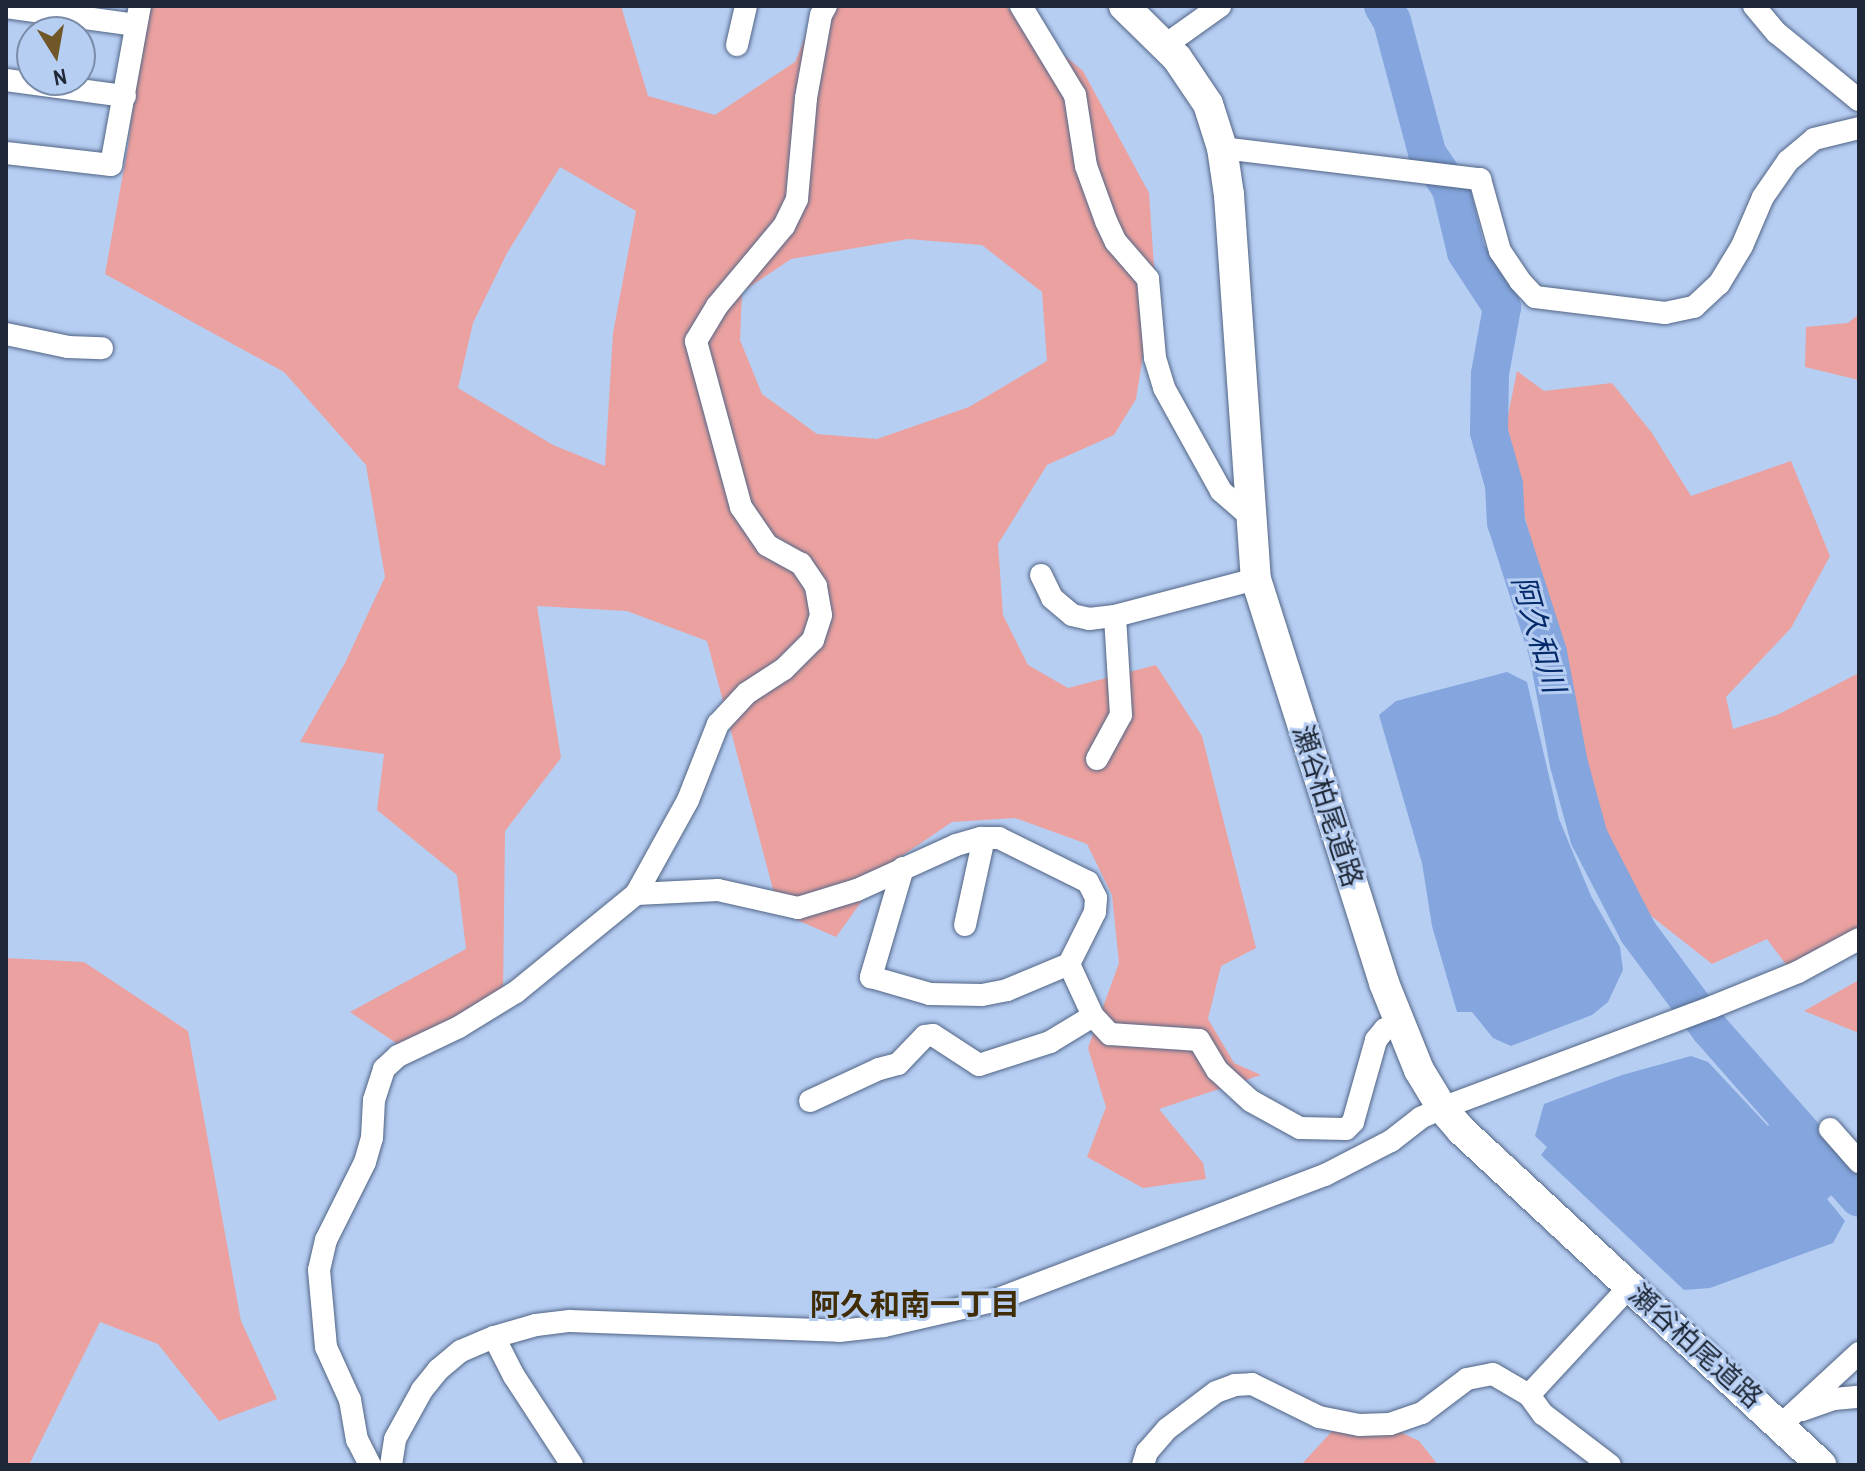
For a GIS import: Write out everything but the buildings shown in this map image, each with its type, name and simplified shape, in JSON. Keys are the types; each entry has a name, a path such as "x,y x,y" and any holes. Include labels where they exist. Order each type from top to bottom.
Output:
{"main road":[{"name":"瀬谷柏尾道路","path":"1124,6 1164,46 1208,104 1222,148 1230,210 1256,579 1399,1024 1419,1070 1442,1108 1509,1176 1630,1286 1789,1418 1822,1465"}],"street":[{"path":"737,45 746,6"},
{"path":"370,1465 357,1440 350,1400 326,1347 319,1270 326,1240 365,1162 372,1138 374,1100 384,1069 398,1056 459,1027 516,992 636,894 688,800 718,724 747,693 784,669 813,640 821,615 816,586 801,564 767,545 741,507 696,341 717,306 784,226 797,199 806,98 821,15 826,6"},
{"path":"1021,6 1075,95 1086,166 1106,221 1116,242 1148,279 1155,358 1164,388 1221,491 1250,516"},
{"path":"1164,46 1220,6"},
{"path":"1754,6 1777,33 1859,100"},
{"path":"6,7 138,15 111,165 6,153"},
{"path":"6,80 125,96"},
{"path":"1222,148 1480,179 1500,251 1535,297 1665,313 1694,307 1719,284 1742,246 1763,197 1788,161 1814,139 1859,128"},
{"path":"6,334 68,347 102,348"},
{"path":"1041,575 1052,598 1072,615 1089,619 1115,616 1256,579"},
{"path":"1097,759 1121,715 1115,616"},
{"path":"636,894 718,890 798,908 857,890 903,868 984,838 999,838 1088,882 1096,898 1095,912 1069,964 1007,990 982,995 930,994 871,977 903,868"},
{"path":"965,925 984,838"},
{"path":"391,1465 395,1439 407,1411 430,1380 461,1351 494,1337 536,1325 570,1321 789,1332 884,1326 938,1315 1037,1287 1095,1261 1325,1175 1391,1141 1420,1118 1442,1108 1685,1018 1798,972 1859,939"},
{"path":"1069,964 1093,1016 1110,1034 1199,1040 1217,1070 1251,1101 1300,1128 1346,1129 1353,1122 1376,1040 1385,1029 1399,1024"},
{"path":"810,1101 879,1069 898,1064 925,1036 933,1035 979,1065 997,1062 1050,1042 1093,1016"},
{"path":"1830,1129 1859,1162"},
{"path":"1529,1395 1630,1286"},
{"path":"494,1337 514,1376 572,1465"},
{"path":"1789,1418 1859,1353"},
{"path":"1143,1465 1147,1452 1167,1429 1206,1399 1235,1385 1252,1384 1319,1417 1359,1425 1390,1424 1422,1413 1467,1379 1493,1374 1529,1395 1543,1414 1610,1465"},
{"path":"1789,1418 1834,1399 1859,1397"}],"shaded area":[{"path":"145,6 621,6 648,96 715,115 795,62 818,6 1005,6 1083,71 1149,193 1155,281 1136,399 1114,435 1047,465 998,544 1003,615 1028,665 1068,688 1156,665 1202,736 1256,948 1221,966 1208,1019 1234,1063 1261,1075 1159,1109 1203,1163 1206,1179 1143,1188 1087,1157 1106,1107 1088,1048 1119,963 1112,895 1087,844 1015,818 952,822 887,866 836,937 779,912 707,641 627,611 537,606 561,758 505,831 503,996 405,1049 350,1012 466,949 457,875 377,810 384,754 300,742 345,663 385,577 366,465 284,372 105,274 128,146","holes":["560,167 636,211 613,333 605,466 553,445 458,388 473,323 507,253","908,239 982,245 1042,292 1047,361 969,407 877,439 817,434 762,394 740,340 742,292 791,259"]},
{"path":"1859,314 1859,380 1805,367 1806,327 1848,323"},
{"path":"1517,371 1544,391 1612,383 1652,433 1691,496 1791,461 1830,556 1791,628 1726,697 1733,729 1777,715 1859,673 1859,929 1790,970 1767,939 1712,964 1650,915 1608,842 1504,435"},
{"path":"6,958 84,962 188,1031 241,1321 277,1399 219,1421 158,1344 100,1322 29,1465 6,1465"},
{"path":"1859,980 1859,1033 1804,1011"},
{"path":"1335,1428 1396,1430 1419,1441 1438,1465 1301,1465"}],"water":[{"path":"1507,672 1527,682 1559,819 1591,896 1620,947 1623,970 1608,1002 1592,1015 1511,1046 1493,1038 1472,1012 1457,1012 1432,926 1422,863 1379,715 1396,701"},
{"path":"1691,1056 1708,1062 1768,1126 1782,1112 1845,1184 1827,1199 1845,1221 1833,1243 1710,1288 1684,1290 1541,1155 1547,1147 1535,1136 1544,1104 1622,1075"}],"waterway":[{"name":"阿久和川","path":"1383,6 1392,21 1427,153 1451,189 1466,252 1502,307 1490,374 1489,432 1504,485 1506,522 1548,653 1569,764 1589,837 1638,932 1710,1029 1859,1198"}],"district":[{"name":"阿久和南一丁目","path":"915,1304"}]}
